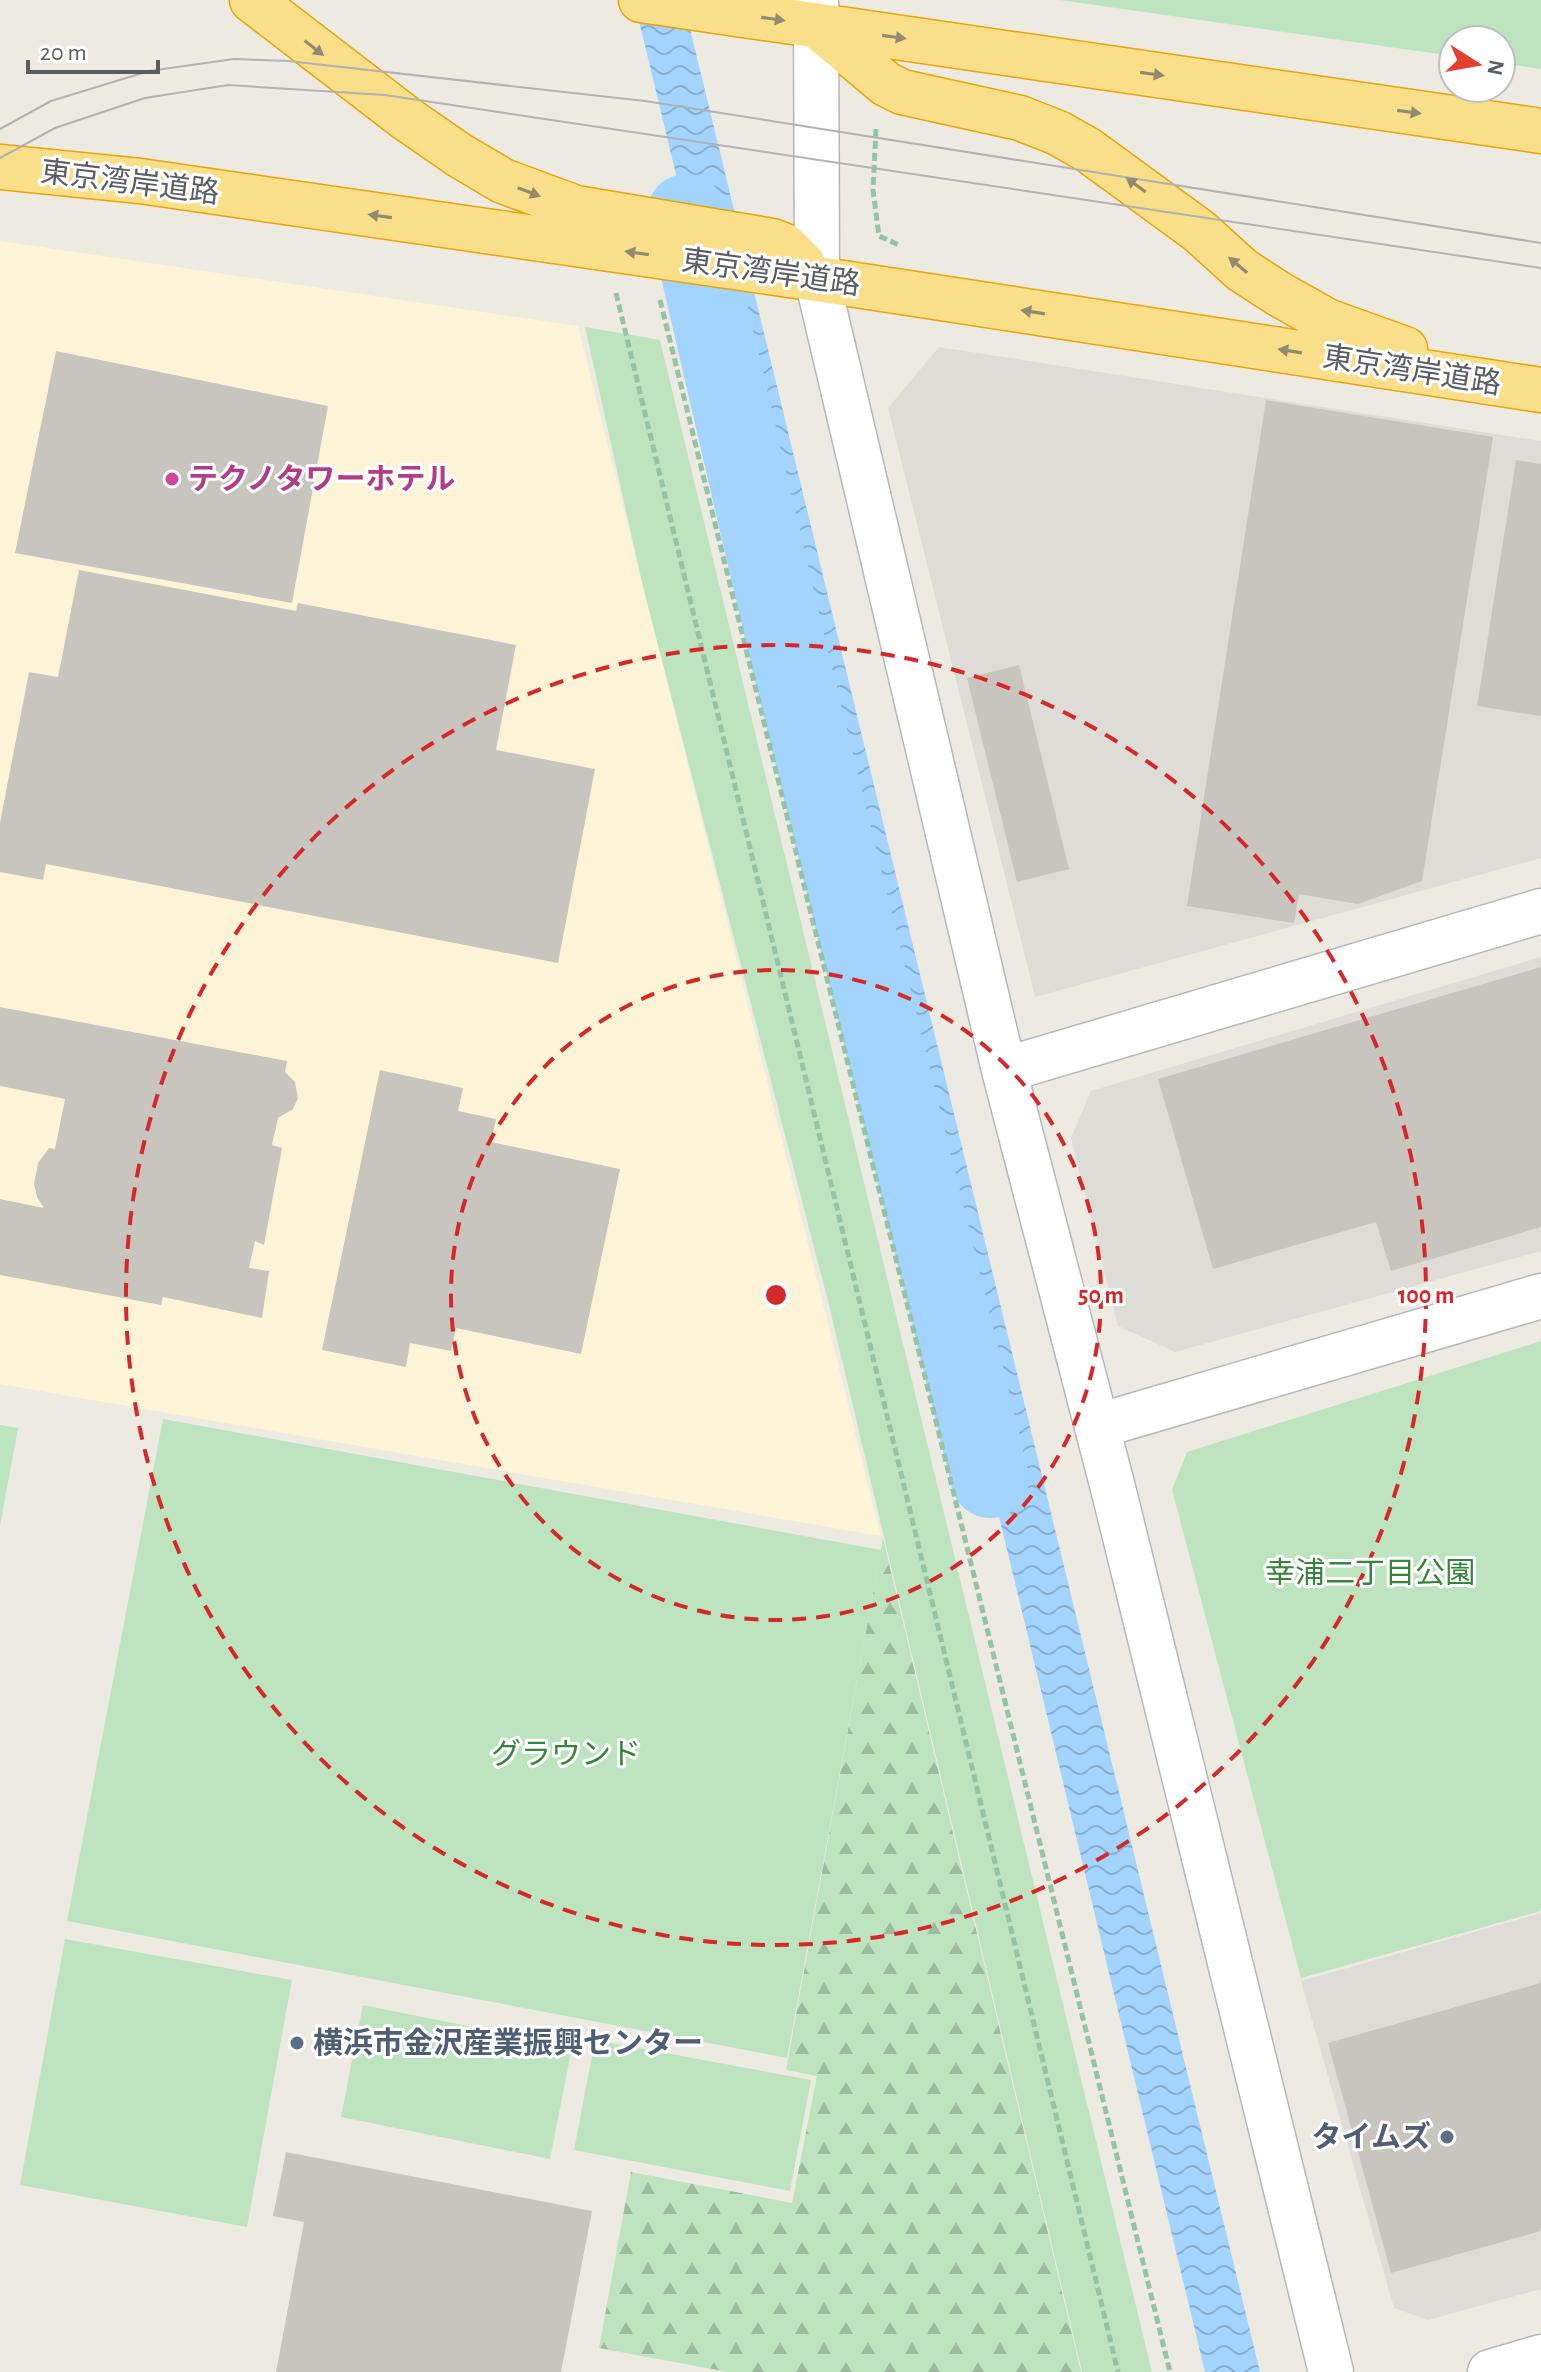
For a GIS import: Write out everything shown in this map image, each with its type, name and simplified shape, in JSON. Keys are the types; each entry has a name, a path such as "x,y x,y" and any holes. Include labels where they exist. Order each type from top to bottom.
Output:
{"highway":[{"path":"252,0 407,119 503,181 576,208 772,241 785,246 817,279"},
{"path":"641,0 816,13 1541,131"},
{"path":"816,13 878,77 902,92 1020,118 1058,133 1088,150 1199,231 1242,270 1327,321 1412,351 1541,389"},
{"name":"東京湾岸道路","path":"0,167 140,181 817,279 1541,389"}],"street":[{"path":"816,13 817,279 1004,1070 1098,1426 1331,2372"},
{"path":"1004,1070 1541,911"},
{"path":"1098,1426 1541,1296"},
{"path":"1490,2372 1541,2357"}],"path":[{"path":"878,77 873,190 879,236 899,245 901,259"},
{"path":"631,294 616,292 1118,2372"},
{"path":"645,297 660,299 1170,2372"}],"shaded area":[{"path":"0,241 578,326 881,1536 0,1384"},
{"path":"939,347 1541,441 1541,858 1035,997 888,408"},
{"path":"1541,957 1541,1251 1175,1352 1118,1326 1071,1138 1091,1091"},
{"name":"タイムズ","path":"1541,1913 1541,2289 1428,2320 1394,2308 1301,1981"}],"green space":[{"path":"1060,0 1541,0 1541,69 1517,65 1517,24 1437,24 1437,54"},
{"path":"585,327 660,340 1152,2372 1082,2372 829,1305 643,587"},
{"name":"幸浦二丁目公園","path":"1541,1341 1541,1911 1301,1978 1172,1490 1187,1452"},
{"name":"グラウンド","path":"163,1419 881,1550 787,2058 67,1921"},
{"path":"0,1425 18,1428 0,1526"},
{"path":"883,1538 1081,2372 728,2372 599,2348 631,2172 792,2203 817,2076 786,2070"},
{"path":"65,1939 292,1980 247,2227 20,2185"},
{"path":"363,2005 572,2047 550,2159 341,2117"},
{"path":"595,2040 811,2080 790,2191 574,2150"}],"water":[{"path":"634,0 683,0 1260,2372 1205,2372"}],"building":[{"name":"テクノタワーホテル","path":"56,351 328,406 292,603 15,553"},
{"path":"1266,400 1493,437 1422,881 1358,904 1299,894 1294,923 1187,906"},
{"path":"1516,460 1541,464 1541,716 1477,706"},
{"path":"79,570 296,611 298,603 516,645 496,750 595,769 558,963 46,864 43,880 0,872 0,823 29,672 58,677"},
{"path":"1019,665 1069,869 1017,882 967,678"},
{"path":"1541,967 1541,1227 1391,1271 1376,1222 1213,1269 1158,1079"},
{"path":"0,1007 287,1061 285,1072 295,1082 298,1098 293,1109 278,1118 272,1145 282,1148 264,1245 255,1241 249,1268 269,1271 262,1318 163,1297 161,1305 0,1275 0,1199 44,1208 34,1184 38,1163 49,1148 55,1149 65,1099 0,1086"},
{"path":"380,1070 463,1088 458,1111 496,1119 491,1142 620,1169 581,1354 456,1328 451,1351 410,1343 406,1367 322,1350"},
{"name":"タイムズ","path":"1541,1983 1541,2231 1391,2273 1328,2043"},
{"path":"286,2152 592,2211 561,2372 276,2372 304,2222 273,2216"}],"waterway":[{"path":"686,213 791,664 990,1479"}],"tram line":[{"path":"0,129 51,101 149,71 234,59 288,61 645,101 1541,243"},
{"path":"0,158 55,128 145,98 228,85 385,95 1541,268"}],"place":[{"name":"テクノタワーホテル","path":"172,479"},
{"name":"横浜市金沢産業振興センター","path":"297,2043"},
{"name":"タイムズ","path":"1447,2137"}]}
